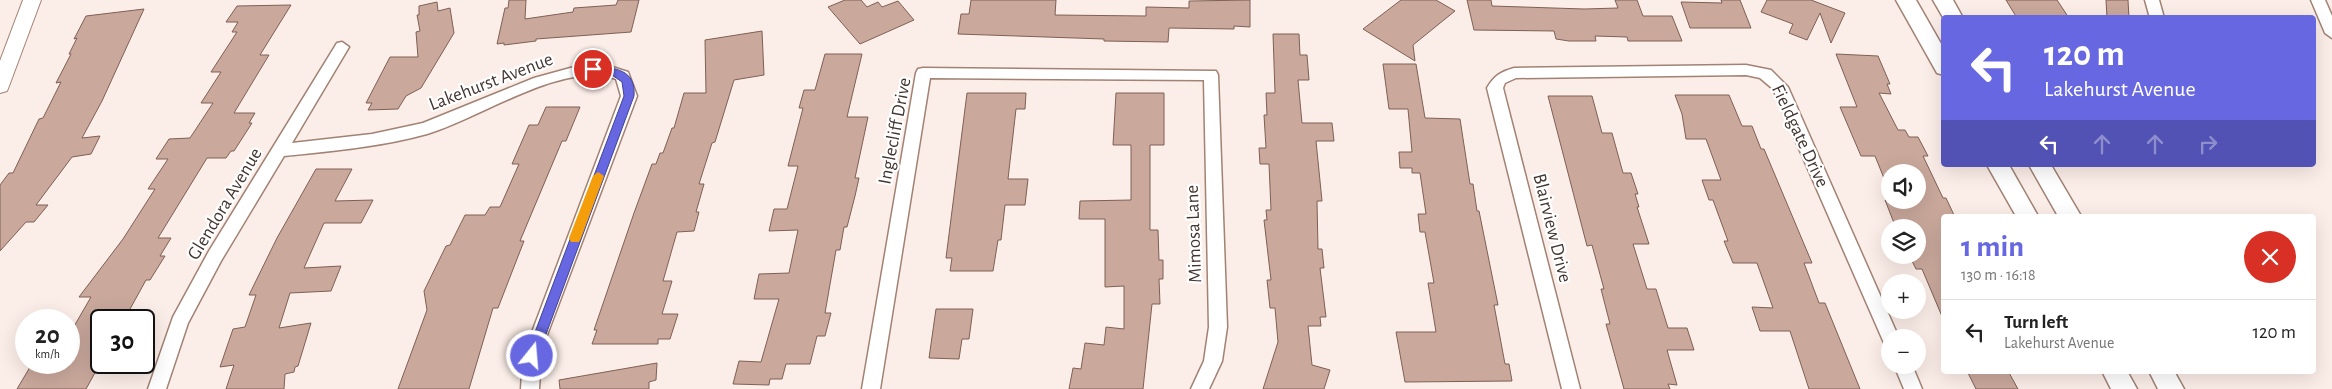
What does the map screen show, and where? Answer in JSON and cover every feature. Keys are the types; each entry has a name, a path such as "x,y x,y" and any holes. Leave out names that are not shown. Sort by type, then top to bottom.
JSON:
{"main road":[{"path":"1906,0 1941,63"},
{"path":"1943,0 1951,15"},
{"path":"1999,167 2026,214"},
{"path":"2041,167 2069,214"},
{"path":"2116,374 2124,389"},
{"path":"2163,374 2171,389"}],"street":[{"path":"0,86 32,0"},
{"path":"2152,0 2156,15"},
{"path":"2318,0 2332,33"},
{"name":"Glendora Avenue","path":"157,389 179,322 215,256 342,46"},
{"name":"Lakehurst Avenue","path":"280,150 357,144 428,128 517,90 570,73 593,69 614,71 627,79 630,86 629,96 538,335 532,356 530,389"},
{"name":"Fieldgate Drive","path":"1500,79 1514,73 1762,71 1780,87 1886,329"},
{"name":"Inglecliff Drive","path":"871,389 923,73 1211,74"},
{"name":"Mimosa Lane","path":"1200,389 1213,361 1218,327 1211,74"},
{"name":"Blairview Drive","path":"1500,79 1495,88 1571,389"},
{"path":"1907,374 1913,389"}],"building":[{"path":"509,0 526,0 525,19 573,12 574,8 616,5 618,0 639,0 631,32 536,39 536,41 504,45 504,43 497,44 505,8 508,8"},
{"path":"845,0 861,0 867,7 878,2 882,7 898,1 914,20 860,44 828,7"},
{"path":"971,0 1056,0 1055,15 1146,16 1146,7 1189,8 1189,1 1250,0 1250,27 1234,26 1234,29 1169,28 1168,42 958,34 961,14 969,14"},
{"path":"1401,0 1436,0 1455,11 1413,45 1415,61 1363,29"},
{"path":"1467,0 1491,0 1492,6 1584,9 1618,8 1615,0 1637,0 1643,16 1672,16 1682,41 1628,41 1627,37 1595,36 1596,41 1569,41 1556,39 1554,31 1474,30"},
{"path":"1721,0 1740,0 1751,28 1690,28 1681,2 1722,3"},
{"path":"1767,0 1811,0 1845,13 1831,43 1820,13 1807,40 1789,33 1793,24 1761,12"},
{"path":"2006,0 2057,0 2067,15 2015,15"},
{"path":"2106,0 2128,0 2129,15 2107,15"},
{"path":"437,2 438,11 450,8 454,33 421,88 406,96 398,109 368,110 372,103 366,103 390,57 418,57 416,32 420,31 417,15 419,15 419,6"},
{"path":"291,5 260,55 269,55 234,113 255,113 249,123 252,123 234,151 231,151 226,158 207,158 158,238 171,238 160,256 165,256 150,280 146,280 130,309 90,309 90,374 94,374 86,389 17,389 26,374 80,374 80,316 91,297 79,297 123,239 155,189 148,189 168,159 156,159 169,139 190,138 213,103 201,103 221,72 211,72 237,32 232,32 238,22 226,22 237,6"},
{"path":"144,9 102,101 82,138 100,136 91,154 72,157 36,205 48,205 34,222 26,222 0,251 0,185 9,173 13,173 39,119 43,118 61,82 56,83 71,54 69,54 77,38 74,39 86,16"},
{"path":"762,31 764,75 734,80 715,142 712,143 699,184 704,184 696,212 699,212 694,231 677,232 663,281 672,281 662,314 678,314 670,339 658,339 658,344 592,344 597,330 594,330 634,213 652,164 656,164 660,153 663,153 672,128 674,128 684,93 706,93 705,40"},
{"path":"1273,34 1299,34 1300,55 1307,55 1309,80 1298,80 1302,123 1332,123 1334,141 1316,141 1322,201 1317,201 1318,249 1322,249 1324,268 1320,268 1326,317 1320,317 1321,326 1308,326 1312,365 1330,370 1324,389 1263,389 1278,342 1275,308 1270,308 1267,280 1271,280 1264,220 1267,220 1266,210 1271,210 1269,164 1260,164 1259,148 1266,148 1264,115 1267,115 1266,93 1275,93"},
{"path":"825,54 862,54 847,117 868,117 855,178 859,178 855,196 847,227 844,227 840,250 836,250 825,313 831,313 825,336 817,336 810,364 786,364 782,379 770,379 769,385 733,384 739,361 761,362 779,299 754,299 759,274 789,273 798,230 769,231 774,209 787,209 798,166 788,166 803,108 799,108 804,90 815,90"},
{"path":"1836,54 1878,56 1890,84 1887,84 1891,94 1879,93 1898,130 1905,130 1909,137 1918,137 1928,156 1923,156 1943,198 1946,198 1954,214 1941,214 1941,314 1926,278 1926,274 1922,269 1916,269 1914,264 1926,264 1926,219 1892,219 1889,209 1926,209 1926,164 1881,164 1881,171 1875,156 1861,156 1840,107 1857,107"},
{"path":"1383,64 1416,64 1425,118 1460,119 1470,184 1473,184 1477,211 1479,211 1498,305 1494,305 1505,364 1509,364 1512,381 1405,382 1396,332 1436,332 1428,283 1434,283 1425,232 1420,232 1418,214 1426,214 1420,173 1412,173 1412,168 1400,168 1399,152 1412,152 1408,109 1389,109"},
{"path":"967,93 1026,93 1025,109 1016,109 1008,179 1028,179 1025,205 1005,205 1001,240 998,240 993,271 950,271 952,258 946,258"},
{"path":"1116,93 1164,93 1164,145 1150,145 1150,230 1158,230 1159,260 1163,260 1163,279 1159,279 1160,304 1152,304 1143,389 1069,389 1073,368 1081,369 1085,343 1104,345 1106,327 1124,329 1124,286 1105,287 1105,219 1079,219 1080,201 1131,200 1131,145 1113,145"},
{"path":"1675,95 1729,95 1742,126 1752,126 1761,149 1764,149 1812,263 1804,263 1819,303 1825,303 1860,389 1809,389 1790,331 1760,331 1752,307 1773,308 1757,263 1733,263 1724,241 1728,241 1713,200 1709,200 1702,180 1721,180 1706,139 1686,139 1682,114"},
{"path":"1548,96 1592,96 1602,133 1612,133 1623,173 1631,173 1638,194 1635,194 1639,207 1637,207 1649,244 1633,244 1647,289 1656,289 1668,328 1687,328 1694,350 1667,350 1677,385 1668,384 1670,389 1624,389 1606,324 1610,324 1601,289 1604,289 1592,245 1587,246"},
{"path":"546,107 580,107 566,141 562,141 520,241 524,241 498,308 493,308 469,389 398,389 427,310 424,291 446,246 450,245 465,215 485,215 490,207 500,207 519,164 512,164 529,125 538,125"},
{"path":"316,169 352,169 335,201 373,200 361,223 324,223 304,268 341,266 331,291 290,293 279,328 311,323 298,366 295,367 294,372 285,374 284,389 226,389 234,365 220,367 233,329 245,327 256,295 249,295 277,238"},
{"path":"936,309 973,309 969,339 962,339 959,359 929,358"},
{"path":"657,363 656,380 649,382 649,389 560,389 559,380"},
{"path":"1968,374 2010,374 2018,389 1976,389"}],"slow traffic":[{"path":"575,238 598,176"}],"route":[{"path":"532,356 538,335 629,96 630,86 627,79 614,71 593,69"}]}
